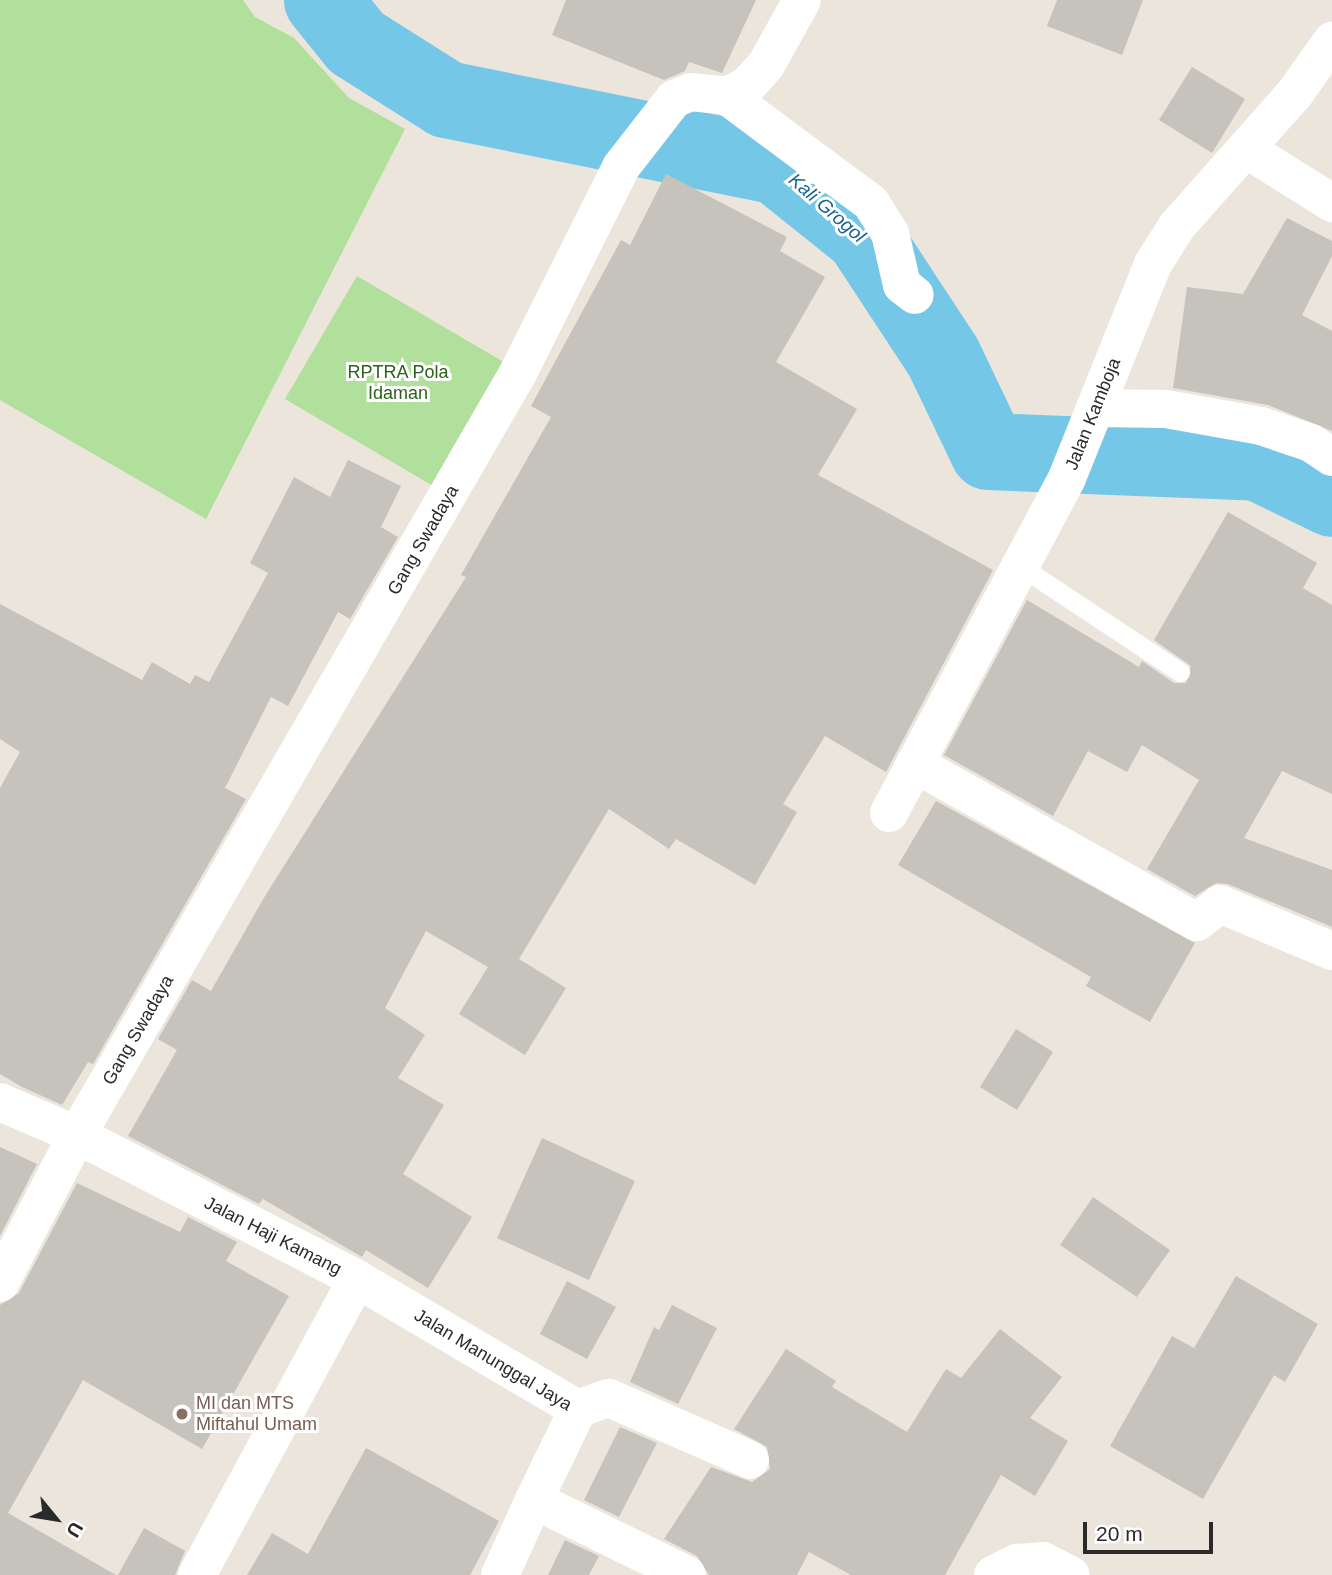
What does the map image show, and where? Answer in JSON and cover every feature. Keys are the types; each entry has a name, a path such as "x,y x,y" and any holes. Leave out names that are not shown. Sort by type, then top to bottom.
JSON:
{"street":[{"path":"802,0 766,65 747,86 727,96 871,204 890,233 902,285 915,295"},
{"name":"Jalan Kamboja","path":"889,813 1067,478 1153,264 1184,217 1295,93 1332,41"},
{"name":"Gang Swadaya","path":"0,1283 77,1135 465,467 621,167 661,113 683,93 727,96"},
{"path":"1246,149 1332,203"},
{"path":"1090,423 1166,409 1261,426 1311,443 1332,457"},
{"path":"915,764 1197,922 1220,904 1332,951"},
{"name":"Jalan Haji Kamang","path":"0,1102 77,1135 356,1279 197,1575"},
{"name":"Jalan Manunggal Jaya","path":"356,1279 578,1409 500,1575"},
{"path":"578,1409 609,1398 750,1460"},
{"path":"534,1500 687,1575"},
{"path":"993,1575 1017,1563 1043,1561 1071,1575"}],"lane":[{"path":"1020,566 1180,672"}],"green space":[{"path":"0,0 243,0 255,17 294,38 349,98 405,129 206,519 0,400"},
{"name":"RPTRA Pola Idaman","path":"357,276 512,367 440,490 285,399"}],"building":[{"path":"566,0 756,0 722,73 689,62 685,71 664,80 552,35"},
{"path":"1057,0 1143,0 1122,55 1047,26"},
{"path":"1192,67 1245,99 1212,153 1159,120"},
{"path":"666,174 787,237 780,251 825,277 776,362 857,409 818,475 993,570 886,772 825,736 783,804 797,812 755,885 676,839 669,849 609,809 519,959 566,988 525,1055 459,1014 488,967 426,931 385,1008 425,1035 398,1078 444,1105 403,1174 472,1217 428,1288 366,1250 362,1257 263,1199 259,1204 128,1136 177,1050 158,1039 192,980 211,991 265,896 466,577 461,575 551,417 531,406 621,240 630,245"},
{"path":"1287,218 1332,241 1332,256 1302,315 1332,331 1332,431 1268,405 1173,388 1187,287 1243,294"},
{"path":"348,460 401,486 381,527 398,537 350,619 338,612 288,706 271,697 225,788 246,799 93,1064 88,1062 62,1105 22,1087 0,1074 0,788 20,752 0,739 0,604 142,680 152,662 190,684 195,675 209,682 268,573 250,563 294,477 330,497"},
{"path":"1228,512 1317,563 1303,588 1332,605 1332,794 1282,771 1244,838 1332,870 1332,927 1228,884 1216,883 1195,896 1147,869 1199,780 1142,745 1127,772 1088,751 1053,816 944,755 1027,600 1139,667 1142,661 1174,683 1186,683 1191,666 1154,640"},
{"path":"936,801 1195,943 1150,1022 1086,986 1091,977 898,865"},
{"path":"1016,1029 1053,1052 1017,1110 980,1087"},
{"path":"542,1138 635,1181 589,1280 497,1238"},
{"path":"0,1147 37,1164 0,1236"},
{"name":"MI dan MTS Miftahul Umam","path":"77,1183 180,1232 188,1217 237,1242 226,1261 289,1296 202,1449 83,1380 8,1513 116,1575 0,1575 0,1305 19,1293"},
{"path":"1093,1197 1170,1250 1137,1297 1060,1245"},
{"path":"1236,1276 1318,1324 1285,1382 1274,1375 1203,1499 1110,1446 1172,1336 1194,1348"},
{"path":"567,1281 616,1307 587,1359 540,1334"},
{"path":"672,1305 717,1328 678,1404 630,1382 654,1327 659,1330"},
{"path":"1000,1329 1062,1377 1030,1418 1068,1441 1035,1496 1001,1475 945,1575 851,1575 809,1552 797,1575 709,1575 697,1556 664,1539 711,1467 752,1482 770,1469 767,1447 734,1429 786,1349 836,1381 832,1387 907,1432 946,1369 961,1378"},
{"path":"620,1427 657,1443 619,1517 584,1500"},
{"path":"366,1448 499,1521 470,1575 247,1575 272,1533 308,1554"},
{"path":"144,1528 185,1551 175,1575 118,1575"},
{"path":"565,1540 599,1556 589,1575 548,1575"}],"waterway":[{"name":"Kali Grogol","path":"322,0 356,42 446,99 777,166 863,235 943,357 988,451 1258,462 1332,498"}],"place":[{"name":"MI dan MTS Miftahul Umam","path":"182,1414"}]}
